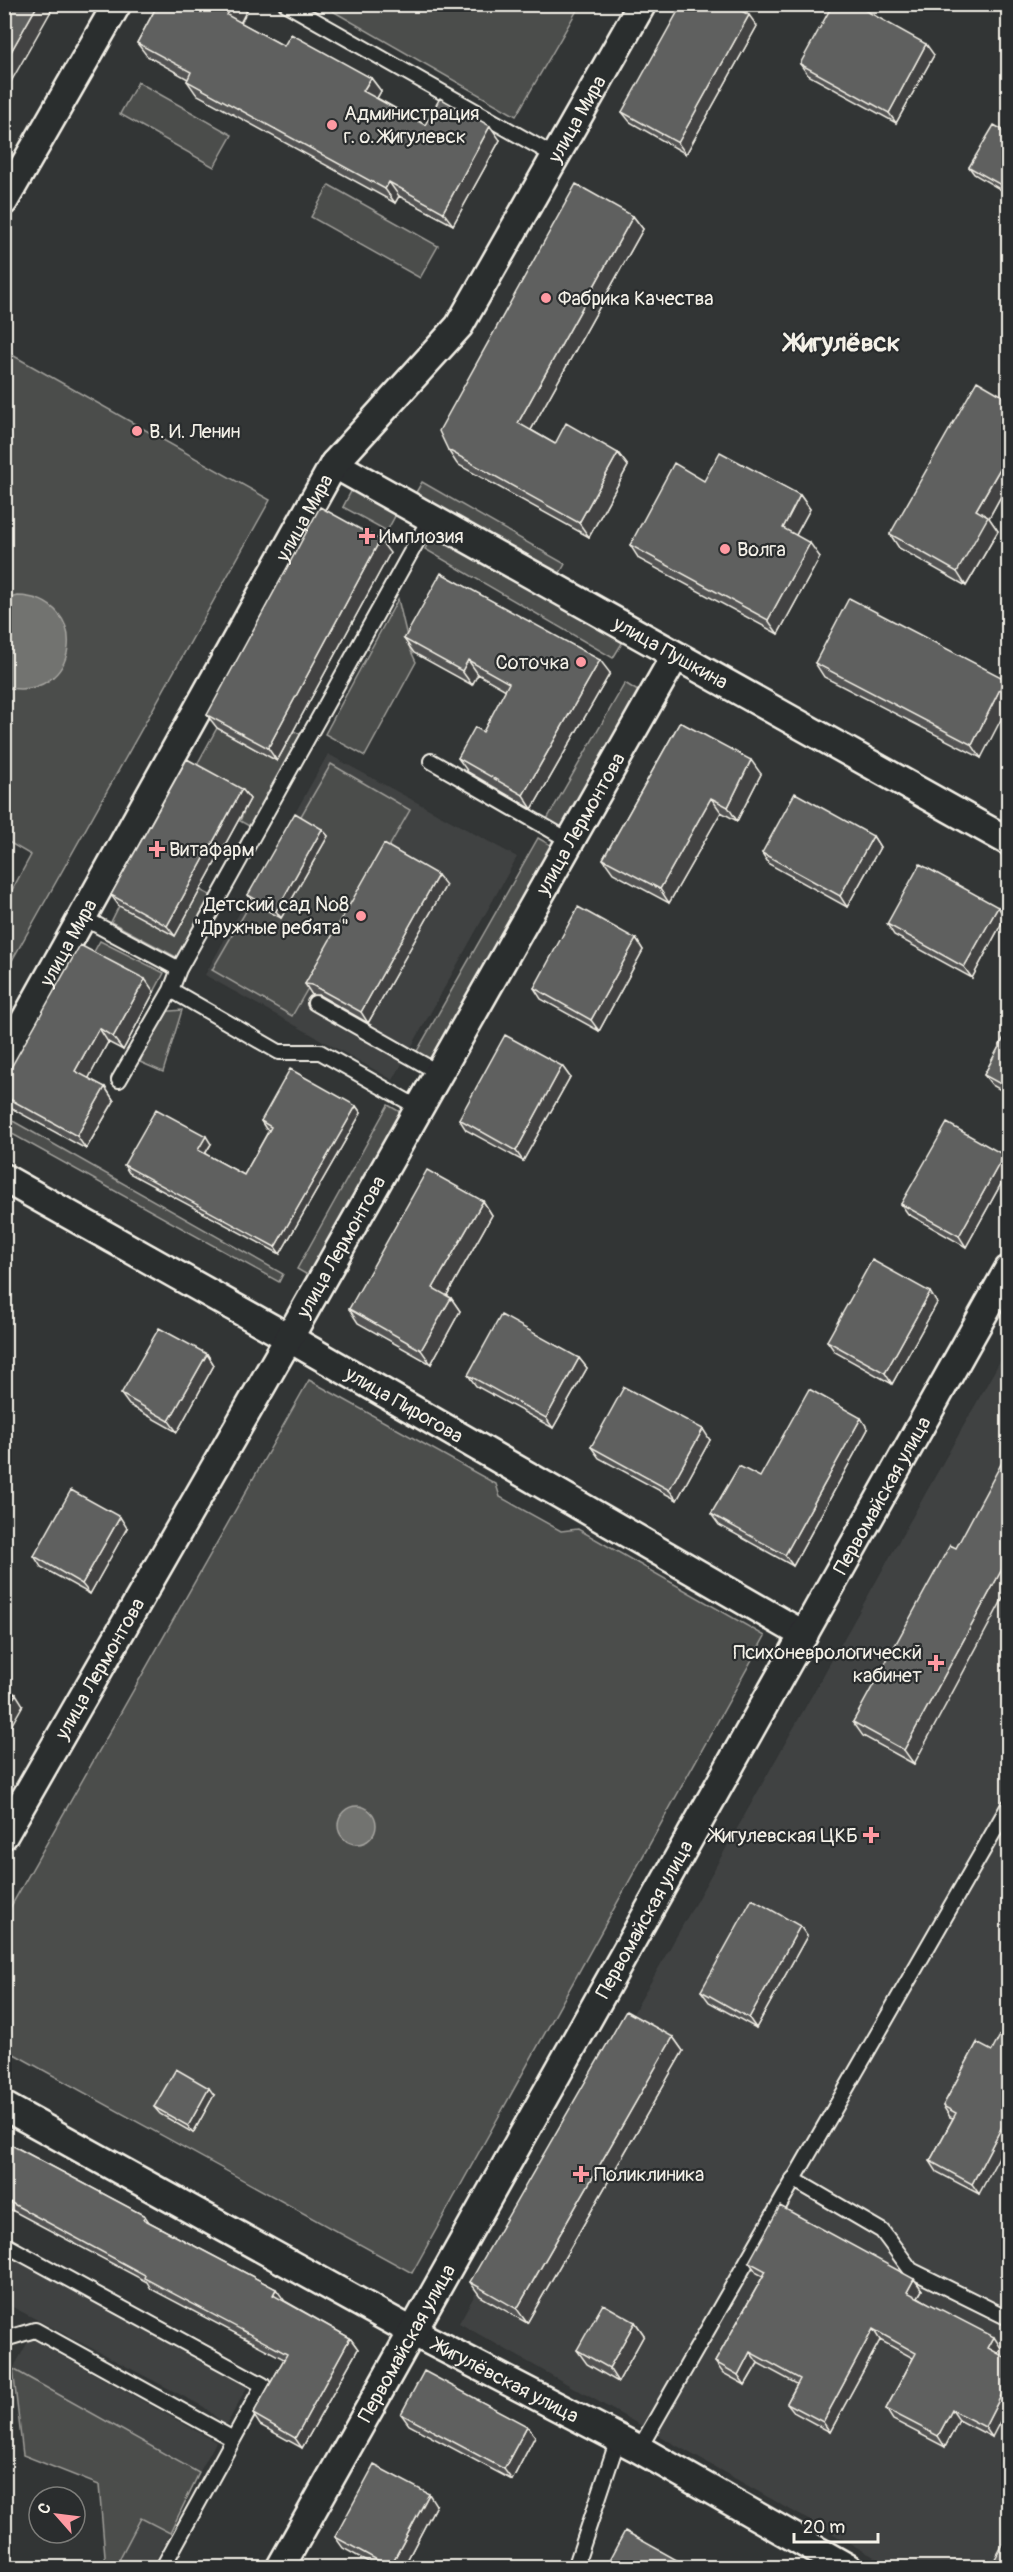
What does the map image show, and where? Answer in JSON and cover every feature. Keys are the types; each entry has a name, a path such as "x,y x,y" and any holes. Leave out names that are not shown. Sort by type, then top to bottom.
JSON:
{"street":[{"path":"4,201 117,4"},
{"name":"улица Мира","path":"4,1058 334,464 459,326 642,4"},
{"name":"улица Пушкина","path":"334,464 1008,841"},
{"name":"улица Лермонтова","path":"4,1835 440,1073 675,656"},
{"name":"улица Пирогова","path":"4,1178 289,1338 804,1635"},
{"name":"Первомайская улица","path":"280,2568 1008,1270"},
{"name":"Жигулёвская улица","path":"4,2106 413,2332 628,2444 848,2568"}],"lane":[{"path":"286,4 555,156"},
{"path":"119,1080 171,990 179,969 430,518"},
{"path":"431,761 570,841"},
{"path":"82,917 179,969"},
{"path":"171,990 279,1052 320,1052 419,1108"},
{"path":"315,1004 440,1073"},
{"path":"575,2568 628,2444 793,2179 1008,1806"},
{"path":"793,2179 882,2231 911,2270 1008,2318"},
{"path":"4,2244 263,2385 163,2568"},
{"path":"4,2343 8,2338 35,2330 233,2439"}],"shaded area":[{"path":"580,4 516,116 322,5"},
{"path":"138,82 232,135 214,167 120,114"},
{"path":"329,185 438,246 420,278 311,217"},
{"path":"5,351 270,500 5,973 5,903 31,855 5,840"},
{"path":"356,482 401,505 387,531 343,507"},
{"path":"422,482 565,564 555,582 411,501"},
{"path":"435,531 624,640 613,658 425,549"},
{"path":"17,596 41,601 58,613 67,630 68,648 62,666 49,680 30,688 4,687 5,599"},
{"path":"398,599 410,649 416,662 365,756 325,734"},
{"path":"625,683 641,693 561,830 546,821"},
{"path":"217,728 277,761 294,731 304,736 251,827 240,821 249,799 194,770"},
{"name":"Детский сад №8 \"Дружные ребята\"","path":"328,754 517,857 393,1080 205,975"},
{"path":"331,764 410,810 292,1016 212,970"},
{"path":"538,838 554,847 431,1062 416,1053"},
{"path":"200,890 214,897 178,958 111,922 119,906"},
{"path":"100,941 164,973 154,992 90,959"},
{"path":"182,1010 163,1072 140,1062 159,1012"},
{"path":"388,1105 402,1113 311,1277 297,1269"},
{"path":"4,1116 283,1274 279,1282 5,1130"},
{"name":"Жигулевская ЦКБ","path":"1008,1347 1008,2567 892,2567 459,2323"},
{"path":"309,1380 496,1484 500,1497 561,1531 578,1529 765,1636 412,2273 5,2049 5,1917"},
{"path":"357,1806 370,1812 376,1825 370,1838 357,1844 344,1838 338,1825 344,1812"},
{"path":"4,2253 247,2387 226,2426 204,2407 5,2303"},
{"path":"30,2338 216,2442 199,2473 13,2369"},
{"path":"13,2369 199,2473 170,2533 141,2518 115,2567 106,2567 99,2485 23,2455"},
{"path":"141,2517 170,2533 152,2567 115,2568"}],"building":[{"path":"4,4 38,4 4,64"},
{"name":"Администрация г. о. Жигулевск","path":"158,4 233,4 227,15 284,46 291,34 371,78 363,91 425,125 440,98 490,126 443,212 389,182 385,189 187,81 191,72 137,43"},
{"path":"682,4 730,4 749,15 678,143 622,112"},
{"path":"833,4 854,4 926,44 889,113 800,64"},
{"path":"994,125 1008,133 1008,189 969,167"},
{"path":"576,184 633,216 518,423 555,444 566,423 618,453 579,523 448,450 439,431"},
{"path":"977,381 1008,399 1008,469 1002,465 976,510 988,517 957,572 890,534"},
{"name":"Волга","path":"720,452 800,495 783,528 810,543 768,620 630,545 674,463 704,481"},
{"path":"320,507 380,540 268,748 207,715"},
{"path":"441,573 600,660 523,795 458,758 475,727 483,732 509,683 468,660 462,671 404,639"},
{"path":"849,598 1005,679 972,745 815,663"},
{"path":"680,722 751,760 728,807 711,798 660,889 603,859"},
{"path":"187,759 242,789 167,926 111,895"},
{"path":"795,793 873,836 840,896 762,853"},
{"path":"295,813 322,829 276,911 248,895"},
{"path":"384,844 438,875 361,1012 312,985 305,984"},
{"path":"920,864 998,907 964,967 887,924"},
{"path":"578,907 636,939 591,1020 534,988"},
{"path":"80,945 145,979 113,1037 99,1028 75,1071 105,1087 77,1136 4,1096 4,1080"},
{"path":"1008,1030 1008,1088 984,1075"},
{"path":"505,1035 562,1066 516,1151 459,1119"},
{"path":"290,1069 356,1106 275,1247 124,1165 156,1109 206,1136 198,1150 244,1175 271,1127 261,1121"},
{"path":"947,1123 1004,1155 959,1236 901,1204"},
{"path":"427,1170 483,1201 433,1288 451,1298 421,1350 349,1309"},
{"path":"872,1260 930,1292 885,1373 827,1341"},
{"path":"501,1315 579,1358 546,1418 468,1375"},
{"path":"159,1328 207,1354 169,1421 121,1394"},
{"path":"624,1387 703,1429 669,1490 591,1447"},
{"path":"809,1389 861,1418 785,1555 711,1514 739,1466 760,1477"},
{"path":"1007,1453 1008,1558 904,1750 853,1722 950,1545 956,1548"},
{"path":"71,1490 120,1517 82,1584 34,1556"},
{"path":"4,1688 16,1694 4,1714"},
{"path":"752,1899 800,1926 749,2018 701,1991"},
{"name":"Поликлиника","path":"626,2011 673,2037 517,2309 470,2282"},
{"path":"1008,2020 1008,2115 972,2184 930,2161 956,2113 943,2106 977,2043 992,2051"},
{"path":"176,2069 209,2088 188,2126 154,2107"},
{"path":"4,2141 145,2216 143,2219 276,2289 273,2295 350,2338 295,2438 253,2414 287,2354 144,2278 145,2275 4,2199"},
{"path":"780,2206 914,2279 907,2292 994,2337 988,2348 1008,2359 1008,2382 985,2427 952,2410 938,2436 886,2409 916,2353 873,2329 823,2422 787,2403 800,2379 750,2352 738,2375 715,2362 766,2271 749,2262"},
{"path":"603,2304 635,2322 609,2368 577,2350"},
{"path":"424,2371 527,2426 504,2469 401,2414"},
{"path":"374,2465 429,2494 390,2567 335,2537"},
{"path":"625,2531 691,2568 605,2568"},
{"path":"1008,2535 1008,2568 990,2568"}],"place":[{"name":"Администрация г. о. Жигулевск","path":"332,125"},
{"name":"Фабрика Качества","path":"546,298"},
{"name":"В. И. Ленин","path":"137,431"},
{"name":"Имплозия","path":"367,536"},
{"name":"Волга","path":"725,549"},
{"name":"Соточка","path":"581,662"},
{"name":"Витафарм","path":"157,849"},
{"name":"Детский сад №8 \"Дружные ребята\"","path":"361,916"},
{"name":"Психоневрологическй кабинет","path":"936,1663"},
{"name":"Жигулевская ЦКБ","path":"871,1835"},
{"name":"Поликлиника","path":"581,2174"}],"district":[{"name":"Жигулёвск","path":"843,342"}]}
